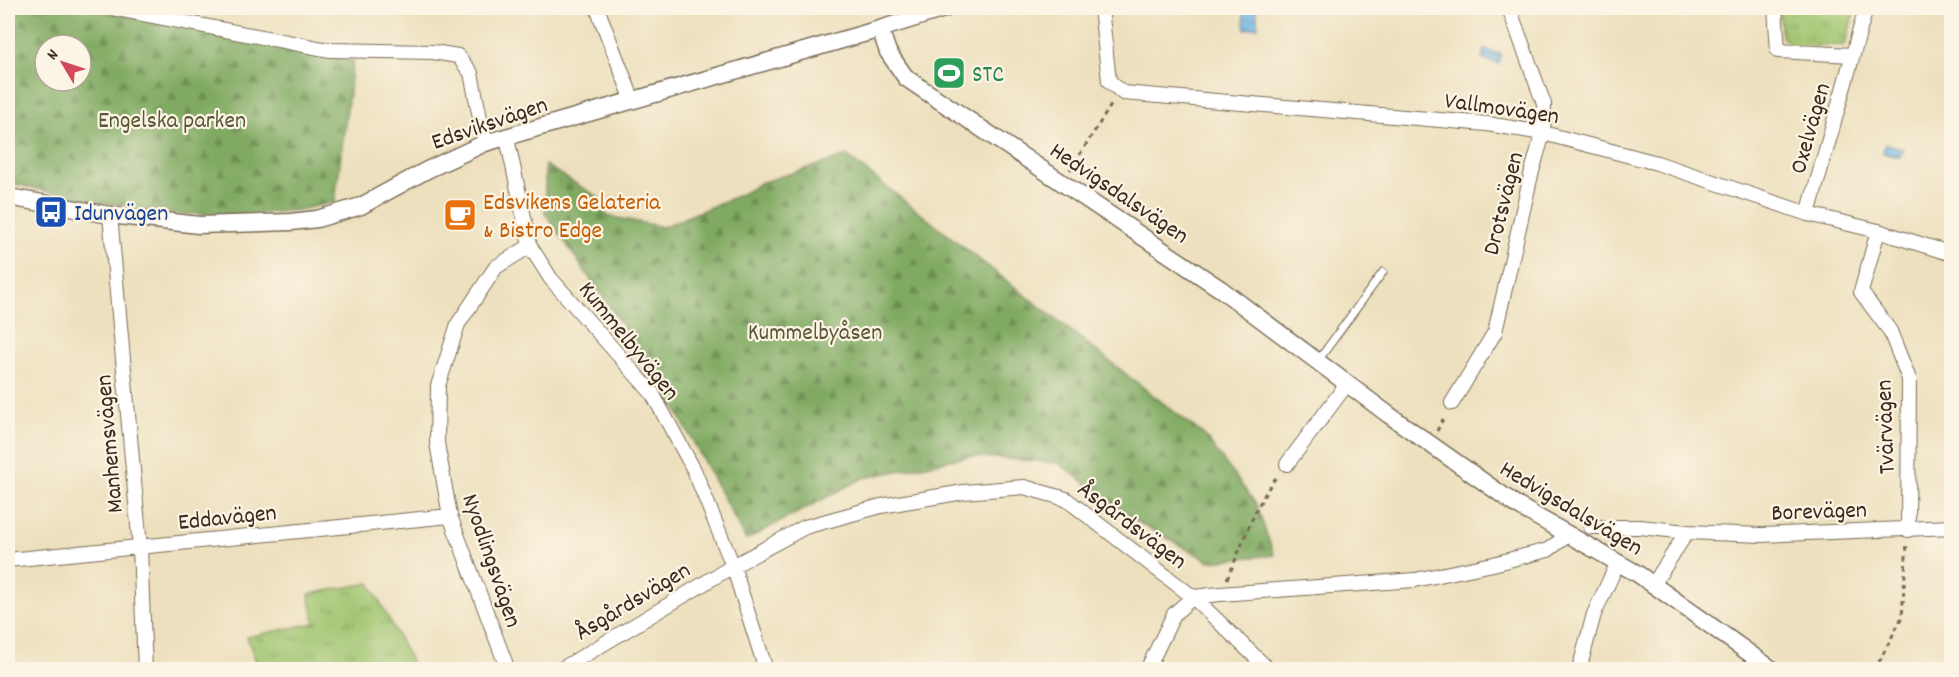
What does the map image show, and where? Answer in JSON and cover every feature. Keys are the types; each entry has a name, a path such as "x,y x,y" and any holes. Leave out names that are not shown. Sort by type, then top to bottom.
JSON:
{"street":[{"path":"111,8 329,50 433,52 458,56 471,73 485,143"},
{"path":"597,8 633,101"},
{"name":"Edsviksvägen","path":"8,197 110,215 199,225 272,224 317,219 360,206 427,170 485,143 947,8"},
{"path":"1101,8 1109,81 1120,90"},
{"name":"Drotsvägen","path":"1452,403 1495,332 1531,175 1543,134 1544,104 1509,8"},
{"name":"Oxelvägen","path":"1775,8 1778,51 1852,55"},
{"name":"Oxelvägen","path":"1808,214 1866,8"},
{"name":"Hedvigsdalsvägen","path":"880,29 888,52 906,78 1222,290 1347,384 1518,506 1618,562 1773,669"},
{"name":"Vallmovägen","path":"1120,90 1123,93 1487,124 1543,134 1657,163 1808,214 1878,231 1952,255"},
{"name":"Kummelbyvägen","path":"507,138 530,246 551,279 652,393 694,470 733,566 766,669"},
{"name":"Manhemsvägen","path":"110,215 140,547 145,669"},
{"name":"Tvärvägen","path":"1878,231 1861,292 1890,331 1910,379 1908,530"},
{"name":"Nyodlingsvägen","path":"508,669 450,516 437,443 438,386 458,324 496,267 530,246"},
{"path":"1287,464 1347,384"},
{"name":"Åsgårdsvägen","path":"560,669 805,526 881,506 964,492 1024,487 1066,499 1193,597 1414,580 1548,550 1568,536"},
{"name":"Eddavägen","path":"8,560 450,516"},
{"name":"Borevägen","path":"1591,527 1640,527 1688,532 1761,535 1952,527"},
{"path":"1653,585 1688,532"},
{"path":"1579,669 1594,614 1618,562"},
{"path":"1147,669 1174,614 1193,597 1269,669"}],"lane":[{"path":"1317,362 1383,272"}],"path":[{"path":"1062,181 1120,90"},
{"path":"1430,444 1452,403"},
{"path":"1220,594 1252,514 1267,489 1287,464"},
{"path":"1875,669 1902,617 1908,530"}],"green space":[{"name":"Engelska parken","path":"8,8 85,8 353,61 335,202 299,210 252,214 179,214 97,202 8,183"},
{"path":"1779,8 1855,8 1845,45 1794,46 1782,37"},
{"name":"Kummelbyåsen","path":"847,156 1204,435 1256,504 1274,555 1209,561 1138,522 1058,463 970,456 863,478 746,540 661,382 545,213 545,165 598,197 607,216 663,227 744,193 760,183"},
{"path":"370,583 415,669 259,669 247,637 315,623 309,594"}],"water":[{"path":"1243,8 1256,8 1258,27 1245,29"},
{"path":"1484,50 1501,54 1499,64 1482,59"},
{"path":"1885,144 1903,149 1900,157 1883,153"}],"place":[{"name":"STC","path":"949,73"},
{"name":"Idunvägen","path":"51,212"},
{"name":"Edsvikens Gelateria & Bistro Edge","path":"460,215"}]}
